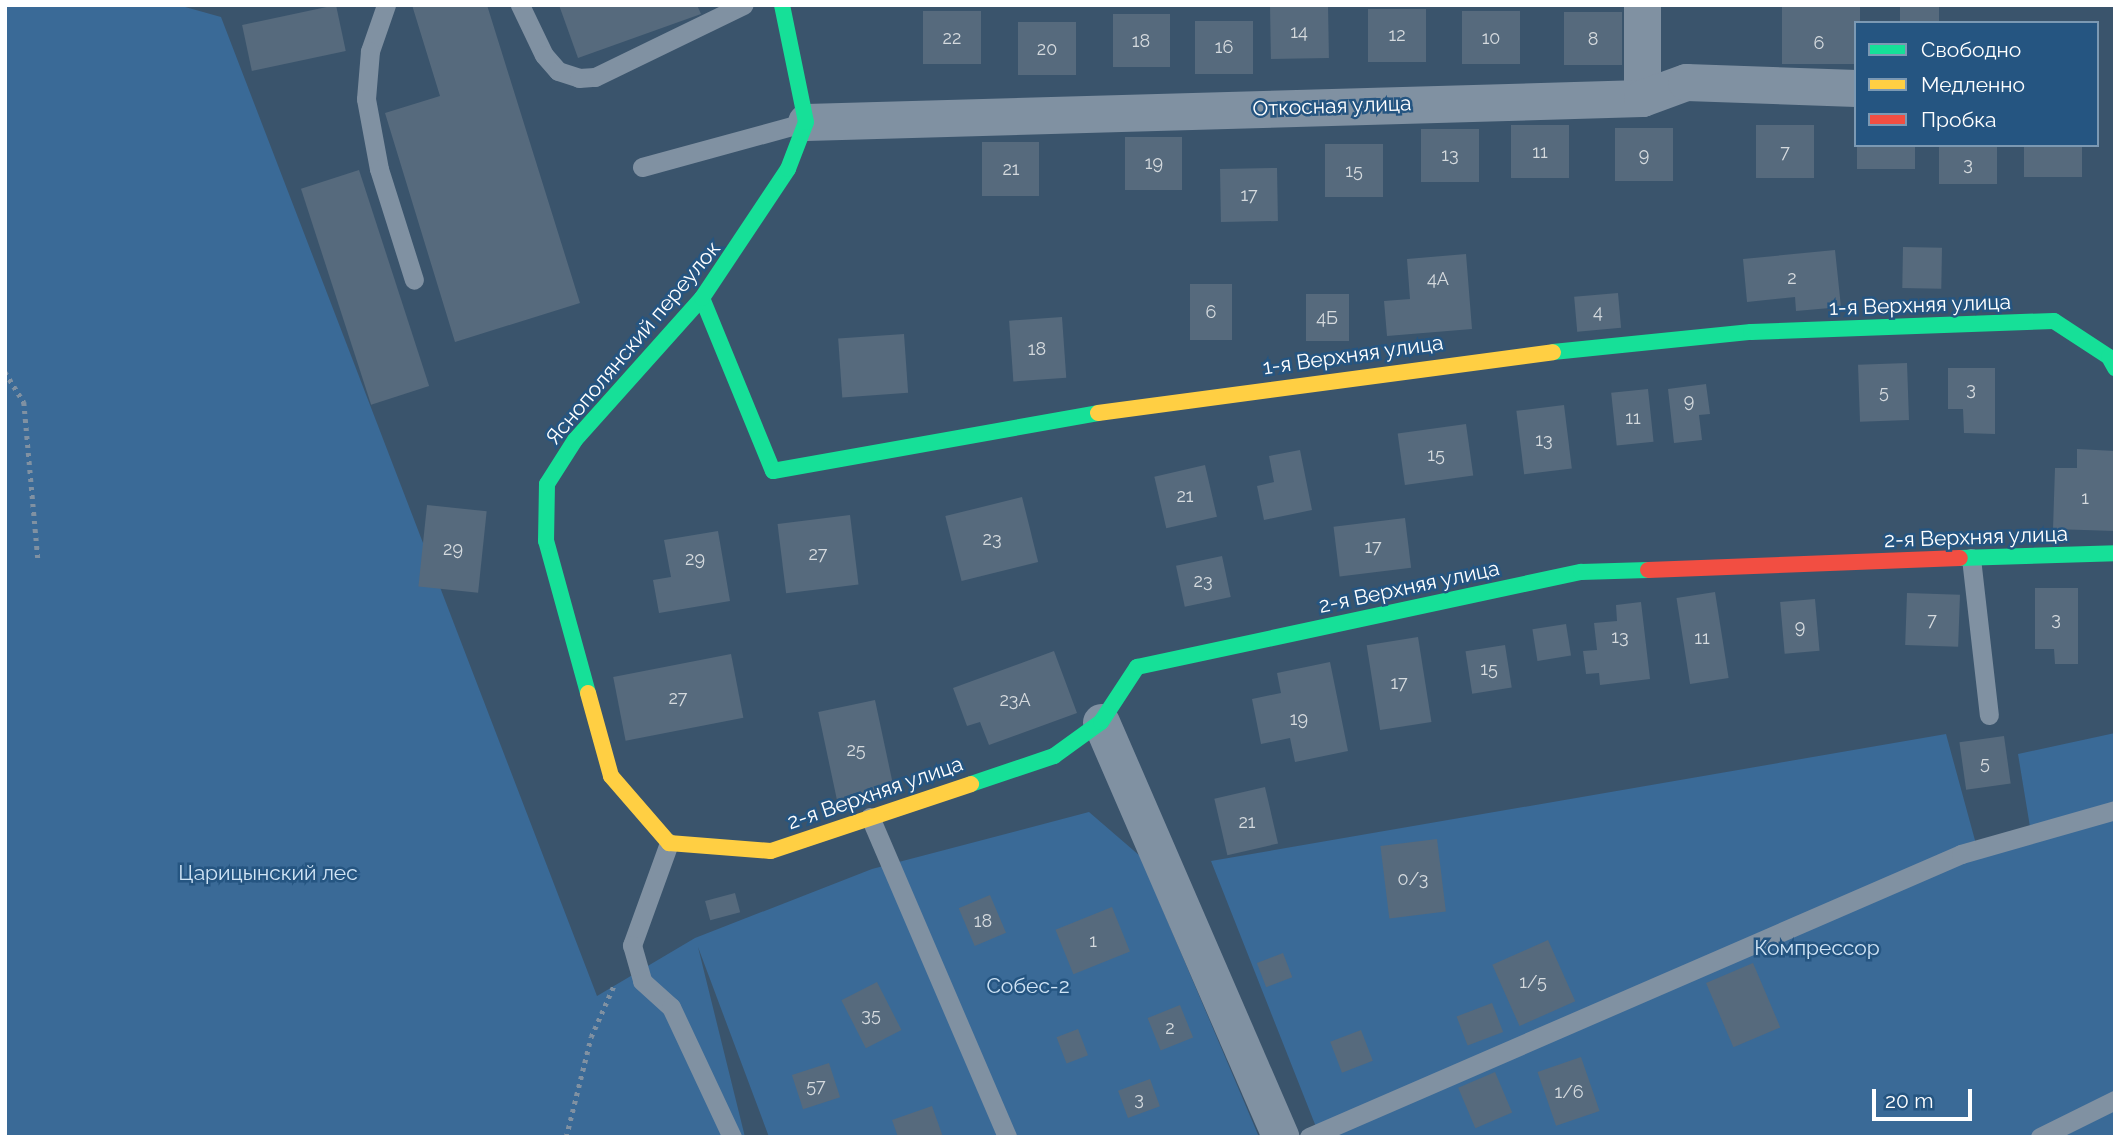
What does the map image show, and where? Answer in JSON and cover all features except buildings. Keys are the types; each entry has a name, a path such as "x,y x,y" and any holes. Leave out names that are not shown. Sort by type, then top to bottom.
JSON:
{"street":[{"path":"782,5 806,122"},
{"path":"1642,5 1642,98"},
{"name":"Откосная улица","path":"806,122 1642,98 1686,82 1854,88"},
{"name":"Яснополянский переулок","path":"670,843 611,776 547,541 547,484 575,440 702,298 788,169 806,122"},
{"name":"1-я Верхняя улица","path":"702,298 774,471 1132,407 1483,359 1751,332 2054,321 2109,357 2115,368"},
{"name":"2-я Верхняя улица","path":"670,843 771,851 1054,756 1101,722 1137,667 1581,572 2115,553"},
{"path":"1101,722 1280,1137"}],"lane":[{"path":"386,5 369,51 366,99 379,169 414,280"},
{"path":"520,5 544,55 558,71 579,78 595,77 743,5"},
{"path":"642,167 806,122"},
{"path":"1971,558 1989,715"},
{"path":"1309,1137 1961,855 2115,810"},
{"path":"870,817 1007,1137"},
{"path":"670,843 632,946 642,981 671,1007 732,1137"},
{"path":"2040,1137 2115,1100"}],"path":[{"path":"5,372 24,402 38,559"},
{"path":"566,1137 591,1037 632,946"}],"green space":[{"name":"Царицынский лес","path":"5,5 178,5 221,17 597,996 695,938 872,869 1089,812 1140,856 1259,1137 769,1137 698,947 745,1137 5,1137"},
{"name":"Компрессор","path":"2115,733 2115,1137 1320,1137 1211,861 1946,734 1976,844 2030,827 2018,754"}],"traffic: fast":[{"path":"588,693 546,541 547,484 575,440 702,298 788,169 806,122 782,5"},
{"path":"702,298 773,471 1098,413"},
{"path":"1553,352 1751,332 2054,321 2109,357 2115,368"},
{"path":"1960,558 2115,553"},
{"path":"971,784 1054,756 1101,722 1137,667 1581,572 1648,570"}],"traffic: slow":[{"path":"1098,413 1553,352"},
{"path":"588,693 611,776 669,843 771,851 971,784"}],"traffic: jam":[{"path":"1648,570 1960,558"}],"park label":[{"name":"Собес-2","path":"1028,986"}]}
